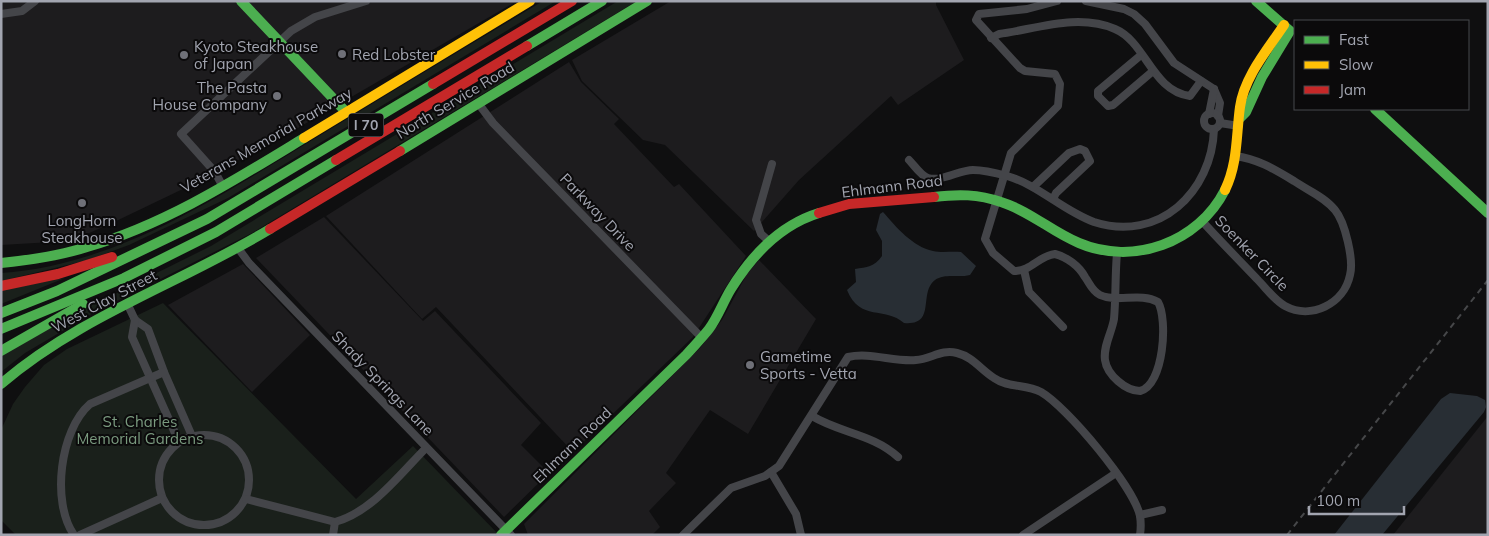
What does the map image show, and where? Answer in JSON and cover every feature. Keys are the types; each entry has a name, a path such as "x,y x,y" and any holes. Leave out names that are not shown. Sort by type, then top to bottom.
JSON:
{"main road":[{"path":"241,1 346,112"},
{"name":"Veterans Memorial Parkway","path":"1,263 65,254 104,242 142,227 222,185 529,1"},
{"name":"I 70","path":"1,312 58,291 247,197 572,1"},
{"name":"I 70","path":"1,329 124,278 247,214 602,1"},
{"name":"North Service Road","path":"227,254 647,1"},
{"path":"1256,1 1290,30"},
{"name":"Ehlmann Road","path":"506,533 702,338 716,319 745,268 769,241 804,218 850,204 946,194 977,196 996,200 1025,212 1082,245 1117,253 1138,252 1165,245 1190,231 1202,221 1231,178 1239,122 1246,112 1262,77 1290,30"},
{"path":"1376,110 1488,213"},
{"path":"1,286 58,274 119,254 138,252"},
{"name":"West Clay Street","path":"1,384 43,351 127,303 227,254"},
{"path":"1,351 78,308 124,278"}],"street":[{"path":"1,14 22,11 35,1"},
{"path":"222,185 215,172 181,134 279,41 304,23 366,1"},
{"path":"1057,1 1027,9 979,14 976,20 1020,68 1025,71 1055,74 1060,84 1058,106 1015,147 1008,160 985,239 987,246 1008,268 1014,271 1032,267 1046,256 1065,256 1085,276 1094,291 1100,295 1115,297 1152,299 1158,302 1162,308 1160,363 1153,382 1145,390 1137,391 1128,388 1108,371 1106,365 1104,355 1113,320 1115,297 1117,253"},
{"path":"1086,1 1124,9 1134,14 1146,24 1174,63 1214,89 1220,103 1214,121"},
{"path":"991,38 999,34 1072,21 1114,28 1133,41 1152,70 1164,82 1184,95 1190,96 1201,81"},
{"path":"1141,55 1104,85 1098,91 1098,96 1108,106 1113,104 1152,70"},
{"path":"909,160 926,178 972,170 1004,175 1033,187 1092,221 1107,226 1124,227 1157,220 1184,203 1194,191 1208,164 1211,148 1214,143 1214,89"},
{"name":"Parkway Drive","path":"478,103 493,124 702,338"},
{"path":"1214,121 1239,122"},
{"path":"1033,187 1069,153 1080,149 1085,151 1090,161 1056,193 1053,199"},
{"name":"Soenker Circle","path":"1202,221 1275,298 1288,307 1303,311 1322,309 1336,300 1347,285 1351,275 1350,259 1343,225 1334,208 1261,161 1235,156"},
{"path":"769,241 761,234 756,220 772,164"},
{"name":"Shady Springs Lane","path":"238,248 249,263 506,533"},
{"path":"1024,270 1029,292 1063,327"},
{"path":"127,303 135,320 148,329 164,372 192,436"},
{"path":"135,320 132,337 179,442"},
{"path":"683,535 731,488 771,472 786,458 848,357 860,356 905,361 920,360 944,352 965,355 1002,382 1033,388 1043,393 1099,449 1116,473 1140,515 1140,535"},
{"path":"74,535 64,511 62,489 66,440 71,428 81,411 90,404 164,372"},
{"path":"812,416 838,429 869,437 898,457"},
{"path":"192,436 218,436 230,442 239,450 246,461 250,474 250,486 246,499 239,510 216,524 191,523 179,518 169,509 162,498 159,473 163,461 179,442 192,436"},
{"path":"246,499 335,522 346,519 370,504 426,448"},
{"path":"771,472 796,514 801,535"},
{"path":"1023,535 1116,473"},
{"path":"80,535 162,498"},
{"path":"1140,515 1162,510"},
{"path":"333,535 335,522"}],"shaded area":[{"path":"1,1 517,1 284,136 187,187 112,223 80,237 52,242 1,245"},
{"path":"671,1 936,1 936,5 964,60 898,105 891,96 799,180 754,231 665,145 643,140 582,81 572,60"},
{"path":"569,62 581,82 619,119 614,124 674,187 679,184 746,256 693,337 573,452 436,307 422,319 326,216"},
{"path":"883,212 912,241 936,252 961,252 976,266 970,275 947,276 935,280 930,286 924,314 914,323 904,323 889,315 866,310 852,300 847,290 856,282 855,269 867,267 882,256 882,241 876,230 880,214"},
{"path":"324,217 423,321 435,311 541,423 521,445 549,473 504,517 256,258"},
{"path":"759,260 816,319 748,434 710,410 666,473 676,483 649,511 660,527 652,535 528,535 524,524 700,348 722,320 747,274"},
{"path":"243,264 310,335 252,392 168,305"},
{"path":"1450,393 1477,396 1485,400 1486,407 1484,412 1382,535 1334,535 1441,399"},
{"path":"1488,416 1488,535 1393,535"}],"green space":[{"path":"543,1 556,1 228,198 129,245 88,260 1,281 1,273 45,267 87,257 128,242 168,224 245,181"},
{"path":"618,1 637,1 252,233 93,313 25,353 1,372 1,356 82,310 211,246"},
{"path":"65,278 1,304 1,290"},
{"name":"St. Charles Memorial Gardens","path":"163,303 356,499 413,446 499,535 16,535 1,520 1,430 13,404 44,365 67,349"}],"railway":[{"path":"1287,535 1488,280"}],"traffic: fast":[{"path":"241,1 346,112"},
{"path":"527,46 602,1"},
{"path":"400,151 647,1"},
{"path":"1256,1 1289,30"},
{"path":"1240,118 1246,112 1262,77 1290,31"},
{"path":"1,313 57,291 207,219 433,84"},
{"path":"1376,110 1488,213"},
{"path":"1,263 66,253 116,238 144,227 252,170 304,138"},
{"path":"1,329 124,278 216,232 336,160"},
{"path":"934,197 968,195 993,199 1022,211 1079,243 1100,250 1121,252 1142,250 1162,245 1181,236 1198,224 1213,208 1225,190"},
{"path":"501,535 686,355 709,329 739,276 758,253 792,225 819,213"},
{"path":"1,384 32,360 97,319 270,229"},
{"path":"1,351 83,304"}],"traffic: slow":[{"path":"304,138 530,1"},
{"path":"1225,190 1234,160 1242,96 1251,74 1284,25"}],"traffic: jam":[{"path":"433,84 572,1"},
{"path":"336,160 527,46"},
{"path":"270,229 400,151"},
{"path":"819,213 849,204 934,197"},
{"path":"1,286 58,274 112,257"}],"place":[{"name":"Red Lobster","path":"342,54"},
{"name":"Kyoto Steakhouse of Japan","path":"184,55"},
{"name":"The Pasta House Company","path":"277,96"},
{"name":"LongHorn Steakhouse","path":"82,203"},
{"name":"Gametime Sports - Vetta","path":"750,365"}]}
